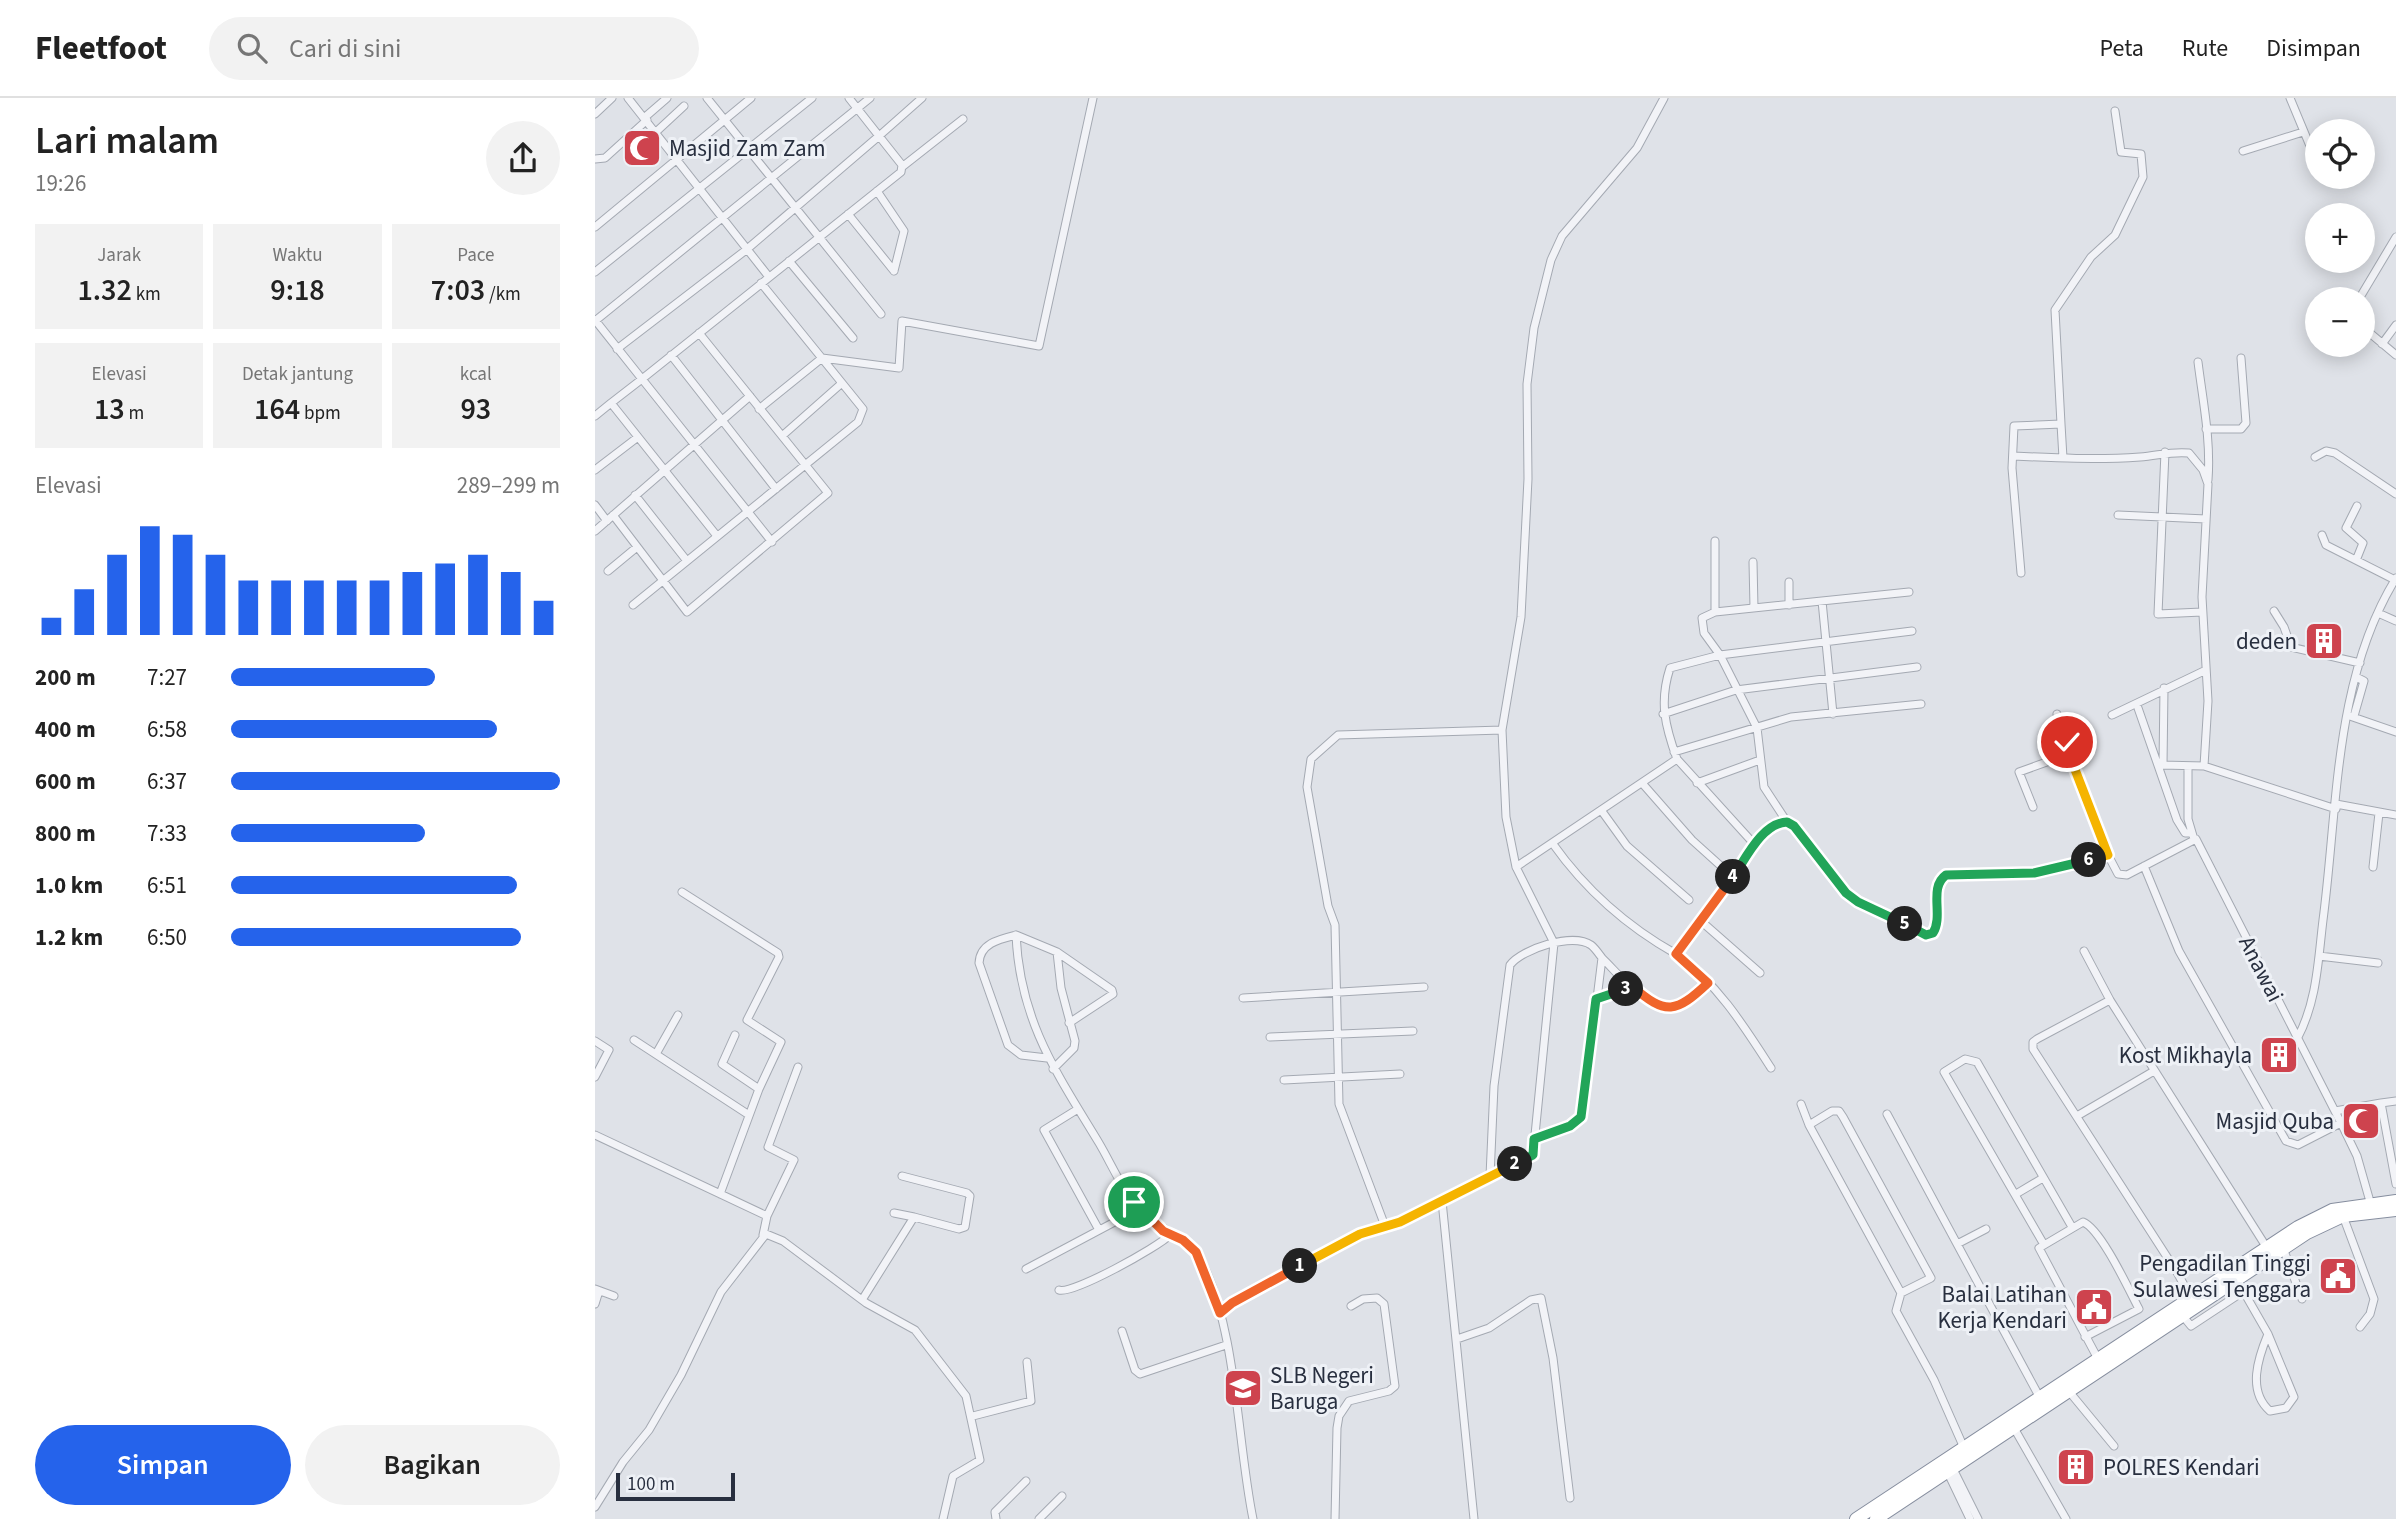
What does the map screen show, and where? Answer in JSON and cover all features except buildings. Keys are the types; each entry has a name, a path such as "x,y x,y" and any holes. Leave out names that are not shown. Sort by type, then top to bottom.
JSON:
{"highway":[{"path":"1876,1519 1896,1498 1964,1448 2039,1398 2065,1387 2182,1315 2241,1285 2282,1248 2343,1216 2396,1201"},
{"path":"1856,1519 1950,1471 2014,1428 2098,1359 2316,1216 2349,1205 2396,1210"}],"street":[{"path":"595,114 611,98"},
{"path":"628,98 769,277"},
{"path":"596,162 605,159 667,98"},
{"path":"707,98 881,314"},
{"path":"595,227 677,162 751,98"},
{"path":"595,272 812,98"},
{"path":"849,98 902,167"},
{"path":"772,542 595,320 870,98"},
{"path":"617,349 746,250 922,98"},
{"path":"759,409 822,358 899,368 902,321 1039,346 1093,98"},
{"path":"1220,1313 1232,1303 1360,1234 1400,1222 1533,1155 1554,943 1516,867 1506,817 1502,730 1522,603 1528,479 1528,368 1551,260 1562,236 1637,148 1664,98"},
{"path":"2290,98 2305,136"},
{"path":"656,132 684,106"},
{"path":"2063,458 2055,310 2091,257 2115,235 2144,177 2141,154 2120,152 2115,111"},
{"path":"595,416 901,172 902,167 963,119"},
{"path":"2243,151 2303,132"},
{"path":"848,214 894,271 904,230 877,191"},
{"path":"2366,287 2396,237"},
{"path":"789,261 853,338"},
{"path":"633,605 858,422 864,413 761,284"},
{"path":"2382,344 2396,325"},
{"path":"595,505 637,547 687,612 828,493 699,333"},
{"path":"2375,336 2396,355"},
{"path":"671,355 776,489"},
{"path":"2206,429 2241,429 2246,423 2241,358"},
{"path":"2198,362 2206,429 2211,443 2202,612 2208,737 2204,766"},
{"path":"782,436 842,383"},
{"path":"595,531 750,396"},
{"path":"611,403 717,536"},
{"path":"2021,573 2013,456 2014,426 2061,424"},
{"path":"595,470 638,437"},
{"path":"2315,457 2326,451 2335,453 2396,494"},
{"path":"2013,456 2141,457 2165,452 2189,453 2203,470 2208,484"},
{"path":"2165,452 2158,614 2202,612"},
{"path":"635,495 687,561"},
{"path":"2357,506 2346,528 2363,543 2357,558"},
{"path":"2118,515 2206,519"},
{"path":"2297,1039 2315,990 2336,807 2356,677 2378,612 2395,579 2326,545 2322,535"},
{"path":"1714,541 1716,612"},
{"path":"608,571 637,547"},
{"path":"1753,562 1754,608"},
{"path":"1789,582 1789,605"},
{"path":"1909,592 1716,612 1702,618 1704,633 1720,655 1757,728 1764,787 1787,822 1794,826 1846,893 1858,902 1926,935 1933,933 1936,928 1937,888 1946,875 2034,873 2108,855"},
{"path":"1822,601 1833,714"},
{"path":"2274,611 2291,647"},
{"path":"2378,612 2396,621"},
{"path":"1755,845 1697,783 1676,755 1663,714 1664,687 1670,668 1720,655 1912,631"},
{"path":"2273,643 2360,663"},
{"path":"1663,714 1736,690 1829,676 1917,667"},
{"path":"2112,715 2206,670"},
{"path":"2164,688 2160,765 2204,766 2336,807 2396,815"},
{"path":"1516,867 1642,783 1676,755 1791,717 1920,704"},
{"name":"Anawai","path":"2138,708 2177,820 2185,833 2190,833 2196,839 2335,1111 2357,1156 2372,1207"},
{"path":"2057,714 2069,754 2108,855 2118,873 2123,875 2144,866 2196,839"},
{"path":"2350,715 2396,732"},
{"path":"1385,1226 1340,1109 1337,1077 1335,925 1328,906 1307,787 1311,759 1338,735 1502,730"},
{"path":"2033,807 2019,772 2069,754"},
{"path":"1697,783 1760,760"},
{"path":"2188,766 2190,833"},
{"path":"1642,783 1699,847 1733,877"},
{"path":"1601,810 1627,846 1689,900"},
{"path":"2373,867 2379,813"},
{"path":"1676,954 1702,922 1755,845 1772,827 1787,822"},
{"path":"1553,844 1571,870 1598,896 1653,941 1676,954 1708,983 1728,1004 1771,1068"},
{"path":"2144,866 2179,951 2286,1142 2298,1145 2341,1124"},
{"path":"682,892 779,957 747,1020 781,1042 759,1089 720,1194"},
{"path":"1702,922 1760,974"},
{"path":"1016,935 1026,1000 1053,1069 1139,1209 1196,1252 1220,1313 1253,1519"},
{"path":"1047,1058 1021,1055 1008,1045 979,963 979,956 988,944 1016,935 1057,952 1113,994 1069,1023"},
{"path":"1490,1176 1494,1086 1510,965 1523,951 1554,943 1583,942 1592,945 1602,958 1654,1005 1671,1007 1686,1003 1708,983"},
{"path":"2084,951 2110,1000 2267,1248"},
{"path":"1053,1069 1075,1045 1057,952"},
{"path":"2319,956 2378,962"},
{"path":"1534,1139 1570,1126 1581,1117 1602,958"},
{"path":"1596,999 1632,986"},
{"path":"1243,998 1336,990 1424,988"},
{"path":"2110,1000 2033,1042 2033,1049 2191,1298"},
{"path":"656,1054 678,1015"},
{"path":"1269,1037 1413,1031"},
{"path":"735,1035 722,1064 759,1089"},
{"path":"634,1040 749,1115"},
{"path":"595,1041 609,1050 595,1077"},
{"path":"2043,1243 1944,1072 1965,1059 1976,1062 2072,1227"},
{"path":"595,1507 623,1462 649,1430 681,1376 721,1292 763,1235 767,1216 794,1160 768,1147 798,1067"},
{"path":"2077,1116 2154,1071"},
{"path":"1284,1080 1400,1074"},
{"path":"2335,1111 2396,1101"},
{"path":"2381,1103 2396,1184"},
{"path":"1801,1104 1809,1125 1901,1293 1896,1311 1934,1380 1964,1448"},
{"path":"1078,1109 1044,1130 1099,1230"},
{"path":"1809,1125 1832,1111 1839,1111 1905,1227 1931,1278 1901,1293"},
{"path":"1887,1114 1959,1243 2039,1398"},
{"path":"595,1135 767,1216"},
{"path":"894,1213 959,1229 965,1227 970,1196 902,1176"},
{"path":"2016,1194 2043,1178"},
{"path":"1442,1201 1474,1519"},
{"path":"1025,1269 1139,1209"},
{"path":"2343,1216 2374,1299 2370,1314 2360,1327"},
{"path":"862,1300 914,1217"},
{"path":"2085,1337 2139,1309 2091,1226 2083,1222 2043,1243 2040,1251 2085,1337 2098,1359"},
{"path":"1959,1243 1986,1229"},
{"path":"763,1235 783,1241 862,1300 915,1330 960,1384 973,1416 980,1460 953,1476 943,1519"},
{"path":"1059,1290 1067,1292 1152,1248 1170,1235"},
{"path":"2282,1248 2302,1299"},
{"path":"2241,1285 2268,1334 2294,1397 2293,1402 2286,1408 2270,1411 2259,1398 2256,1369 2256,1361 2268,1334"},
{"path":"595,1304 597,1290 614,1296"},
{"path":"1335,1519 1339,1416 1349,1401 1389,1391 1395,1386 1384,1304 1377,1297 1370,1297 1351,1306"},
{"path":"1457,1339 1489,1328 1531,1300 1541,1298 1553,1358 1570,1498"},
{"path":"1122,1331 1135,1370 1140,1374 1226,1345"},
{"path":"973,1416 1031,1401 1027,1362"},
{"path":"2065,1387 2114,1446"},
{"path":"2014,1428 2066,1519"},
{"path":"1950,1471 1970,1519"},
{"path":"1950,1471 1978,1519"},
{"path":"996,1519 995,1512 1026,1480"},
{"path":"1039,1519 1062,1496"}],"place":[{"name":"Masjid Zam Zam","path":"642,148"},
{"name":"deden","path":"2324,641"},
{"name":"Kost Mikhayla","path":"2279,1055"},
{"name":"Masjid Quba","path":"2361,1121"},
{"name":"Pengadilan Tinggi Sulawesi Tenggara","path":"2338,1276"},
{"name":"Balai Latihan Kerja Kendari","path":"2094,1307"},
{"name":"SLB Negeri Baruga","path":"1243,1388"},
{"name":"POLRES Kendari","path":"2076,1467"}],"route":[{"path":"1134,1202 1163,1231 1183,1240 1196,1252 1208,1276 1220,1313 1232,1303 1360,1234 1375,1227 1400,1222 1533,1155 1534,1139 1576,1122 1583,1112 1596,999 1632,986 1654,1005 1671,1007 1686,1003 1708,983 1676,954 1720,898 1755,845 1776,824 1787,822 1794,826 1846,893 1858,902 1926,935 1933,933 1936,928 1937,888 1942,876 2034,873 2108,855 2069,754 2067,742"}]}
